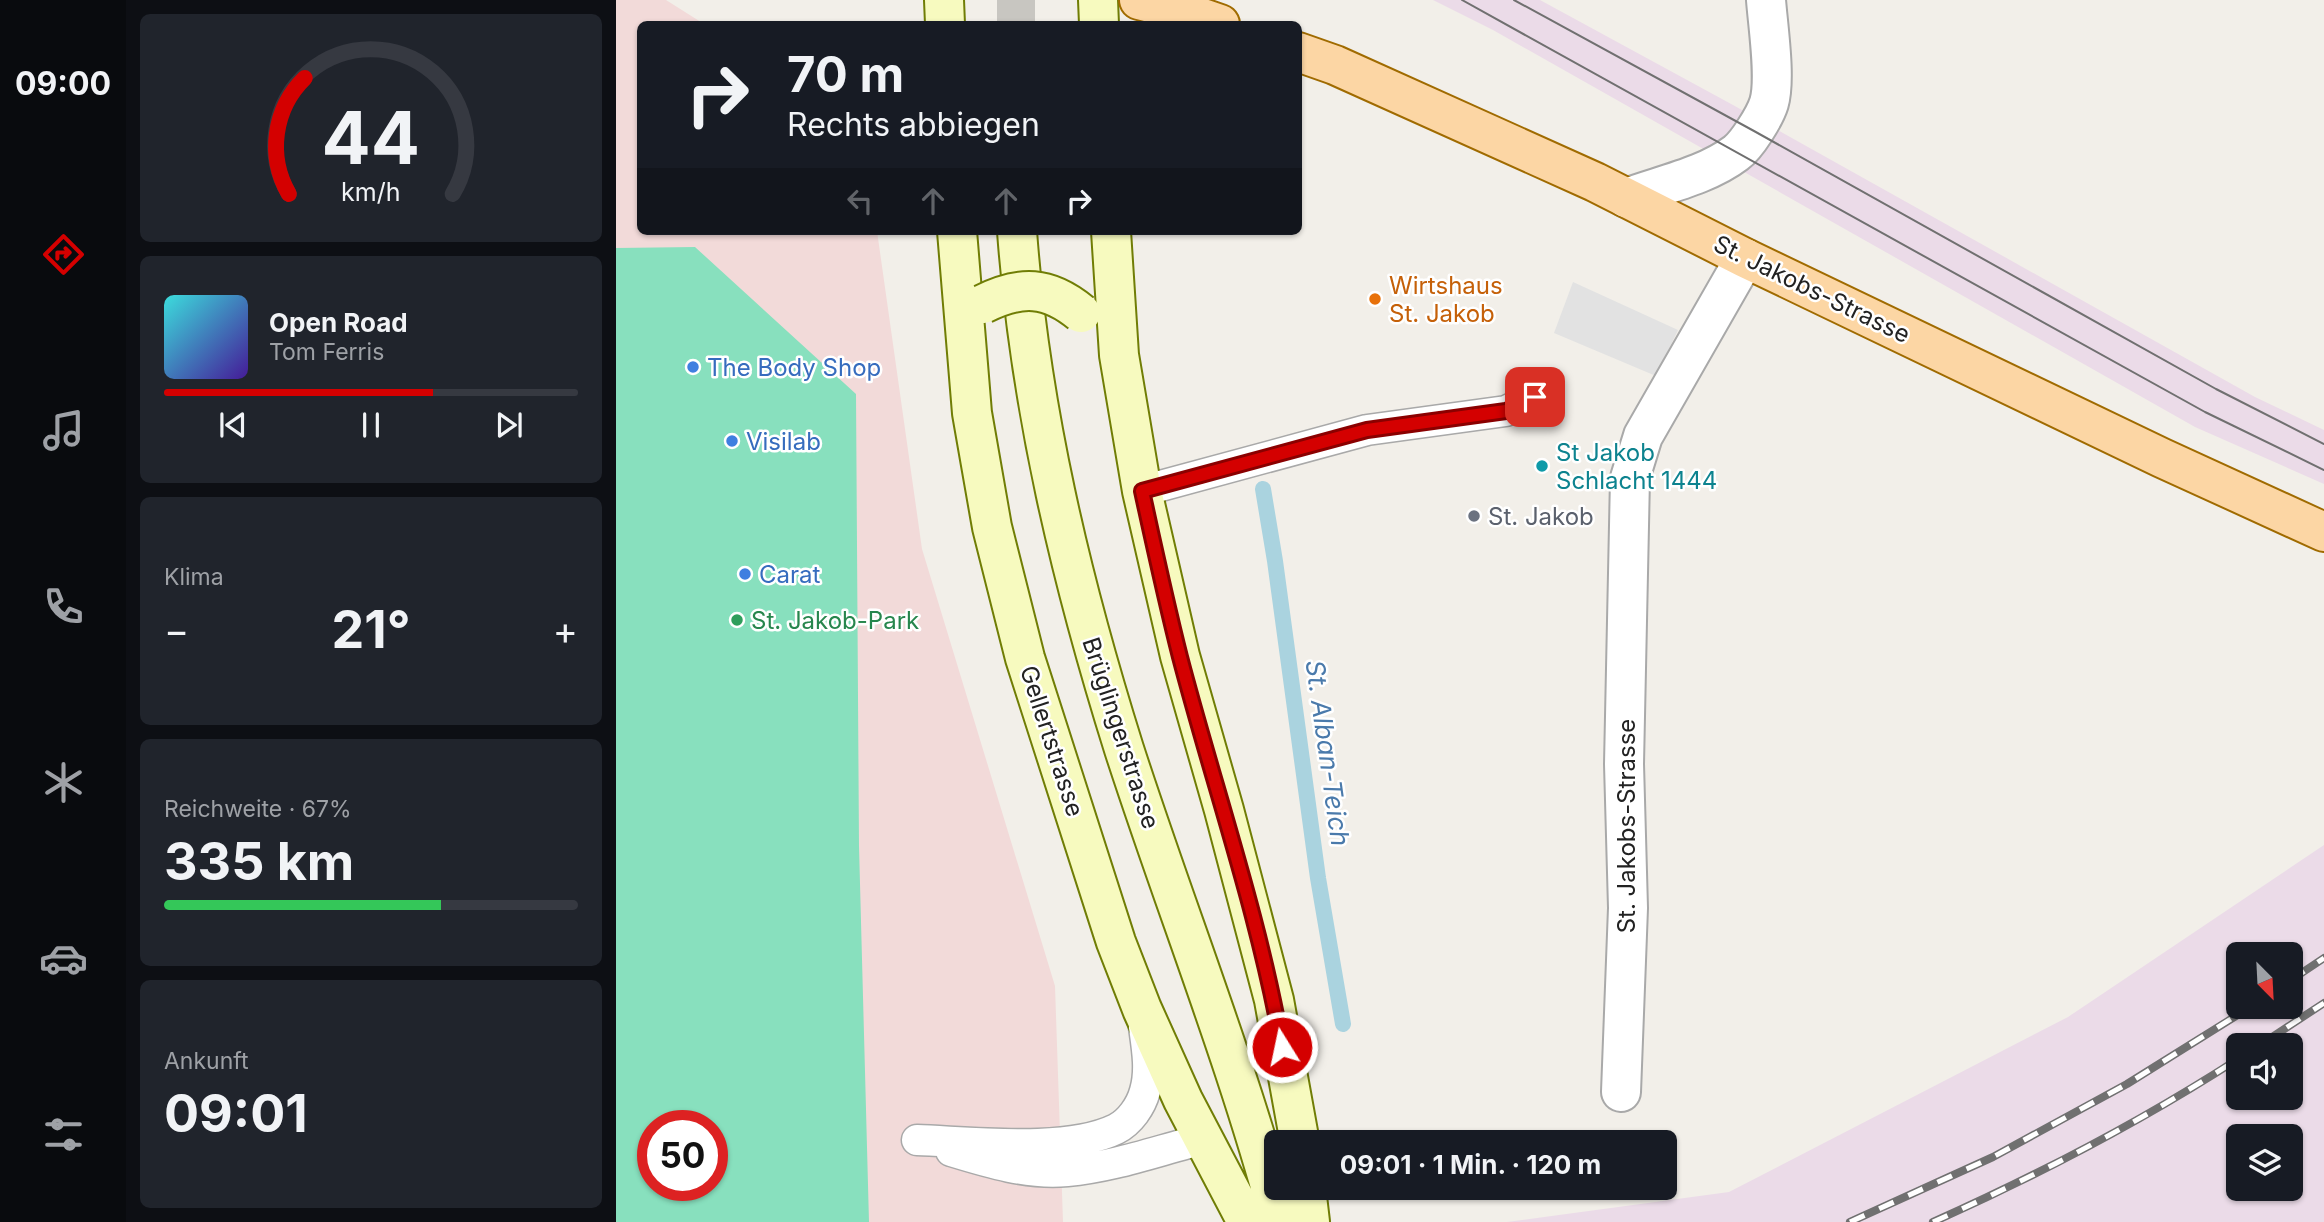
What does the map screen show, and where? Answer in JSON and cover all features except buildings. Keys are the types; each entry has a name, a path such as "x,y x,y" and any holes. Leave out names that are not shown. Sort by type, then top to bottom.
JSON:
{"main road":[{"path":"944,0 945,21"},
{"path":"1098,0 1099,21"},
{"path":"1139,0 1211,21"},
{"name":"St. Jakobs-Strasse","path":"1302,55 1317,68 1626,198 2162,458 2324,532"},
{"name":"Gellertstrasse","path":"958,235 973,314 972,413 992,527 1025,658 1116,942 1142,1009 1247,1222"},
{"name":"Brüglingerstrasse","path":"1017,235 1031,370 1044,448 1089,633 1125,750 1246,1104 1280,1222"},
{"path":"1111,235 1119,355 1142,491 1180,656 1274,1000 1298,1130"},
{"path":"973,314 1012,292 1033,289 1068,302 1098,329 1119,355"},
{"path":"1307,1200 1310,1222"}],"street":[{"path":"1626,198 1705,170 1738,152 1754,131 1769,102 1771,75 1766,0"},
{"name":"St. Jakobs-Strasse","path":"1621,1092 1628,908 1624,764 1630,478 1643,436 1745,258"}],"lane":[{"path":"1142,491 1367,430 1506,411 1535,397"},
{"path":"1142,1009 1148,1057 1145,1091 1138,1108 1128,1121 1116,1129 1057,1144 917,1140 998,1166 1065,1172 1109,1164 1204,1139"}],"shaded area":[{"name":"St. Jakob-Park","path":"616,0 666,0 699,21 637,21 637,235 878,235 922,549 1055,986 1063,1222 616,1222"},
{"path":"1433,0 1540,0 2255,397 2324,430 2324,484 2195,427 1493,30"},
{"path":"1573,282 1678,330 1656,376 1554,333"},
{"path":"2324,845 2324,1222 1507,1222 1729,1192 2068,1017"}],"green space":[{"name":"St. Jakob-Park","path":"695,247 856,394 859,846 869,1222 616,1222 616,248"}],"waterway":[{"name":"St. Alban-Teich","path":"1263,489 1318,878 1343,1024"}],"tunnel":[{"path":"1016,0 1016,21"}],"tram line":[{"path":"1462,0 2205,412 2324,470"},
{"path":"1514,0 2216,389 2324,444"}],"railway":[{"path":"2303,972 2324,958"},
{"path":"2278,1033 2324,1003"},
{"path":"1850,1222 1993,1157 2127,1084 2231,1019"},
{"path":"1933,1222 2089,1146 2226,1066"}],"place":[{"name":"Wirtshaus St. Jakob","path":"1375,299"},
{"name":"The Body Shop","path":"693,367"},
{"name":"Visilab","path":"732,441"},
{"name":"St Jakob Schlacht 1444","path":"1542,466"},
{"name":"St. Jakob","path":"1474,516"},
{"name":"Carat","path":"745,574"},
{"name":"St. Jakob-Park","path":"737,620"}],"route":[{"path":"1282,1047 1274,1000 1180,656 1142,491 1367,430 1506,411 1535,397"}]}
